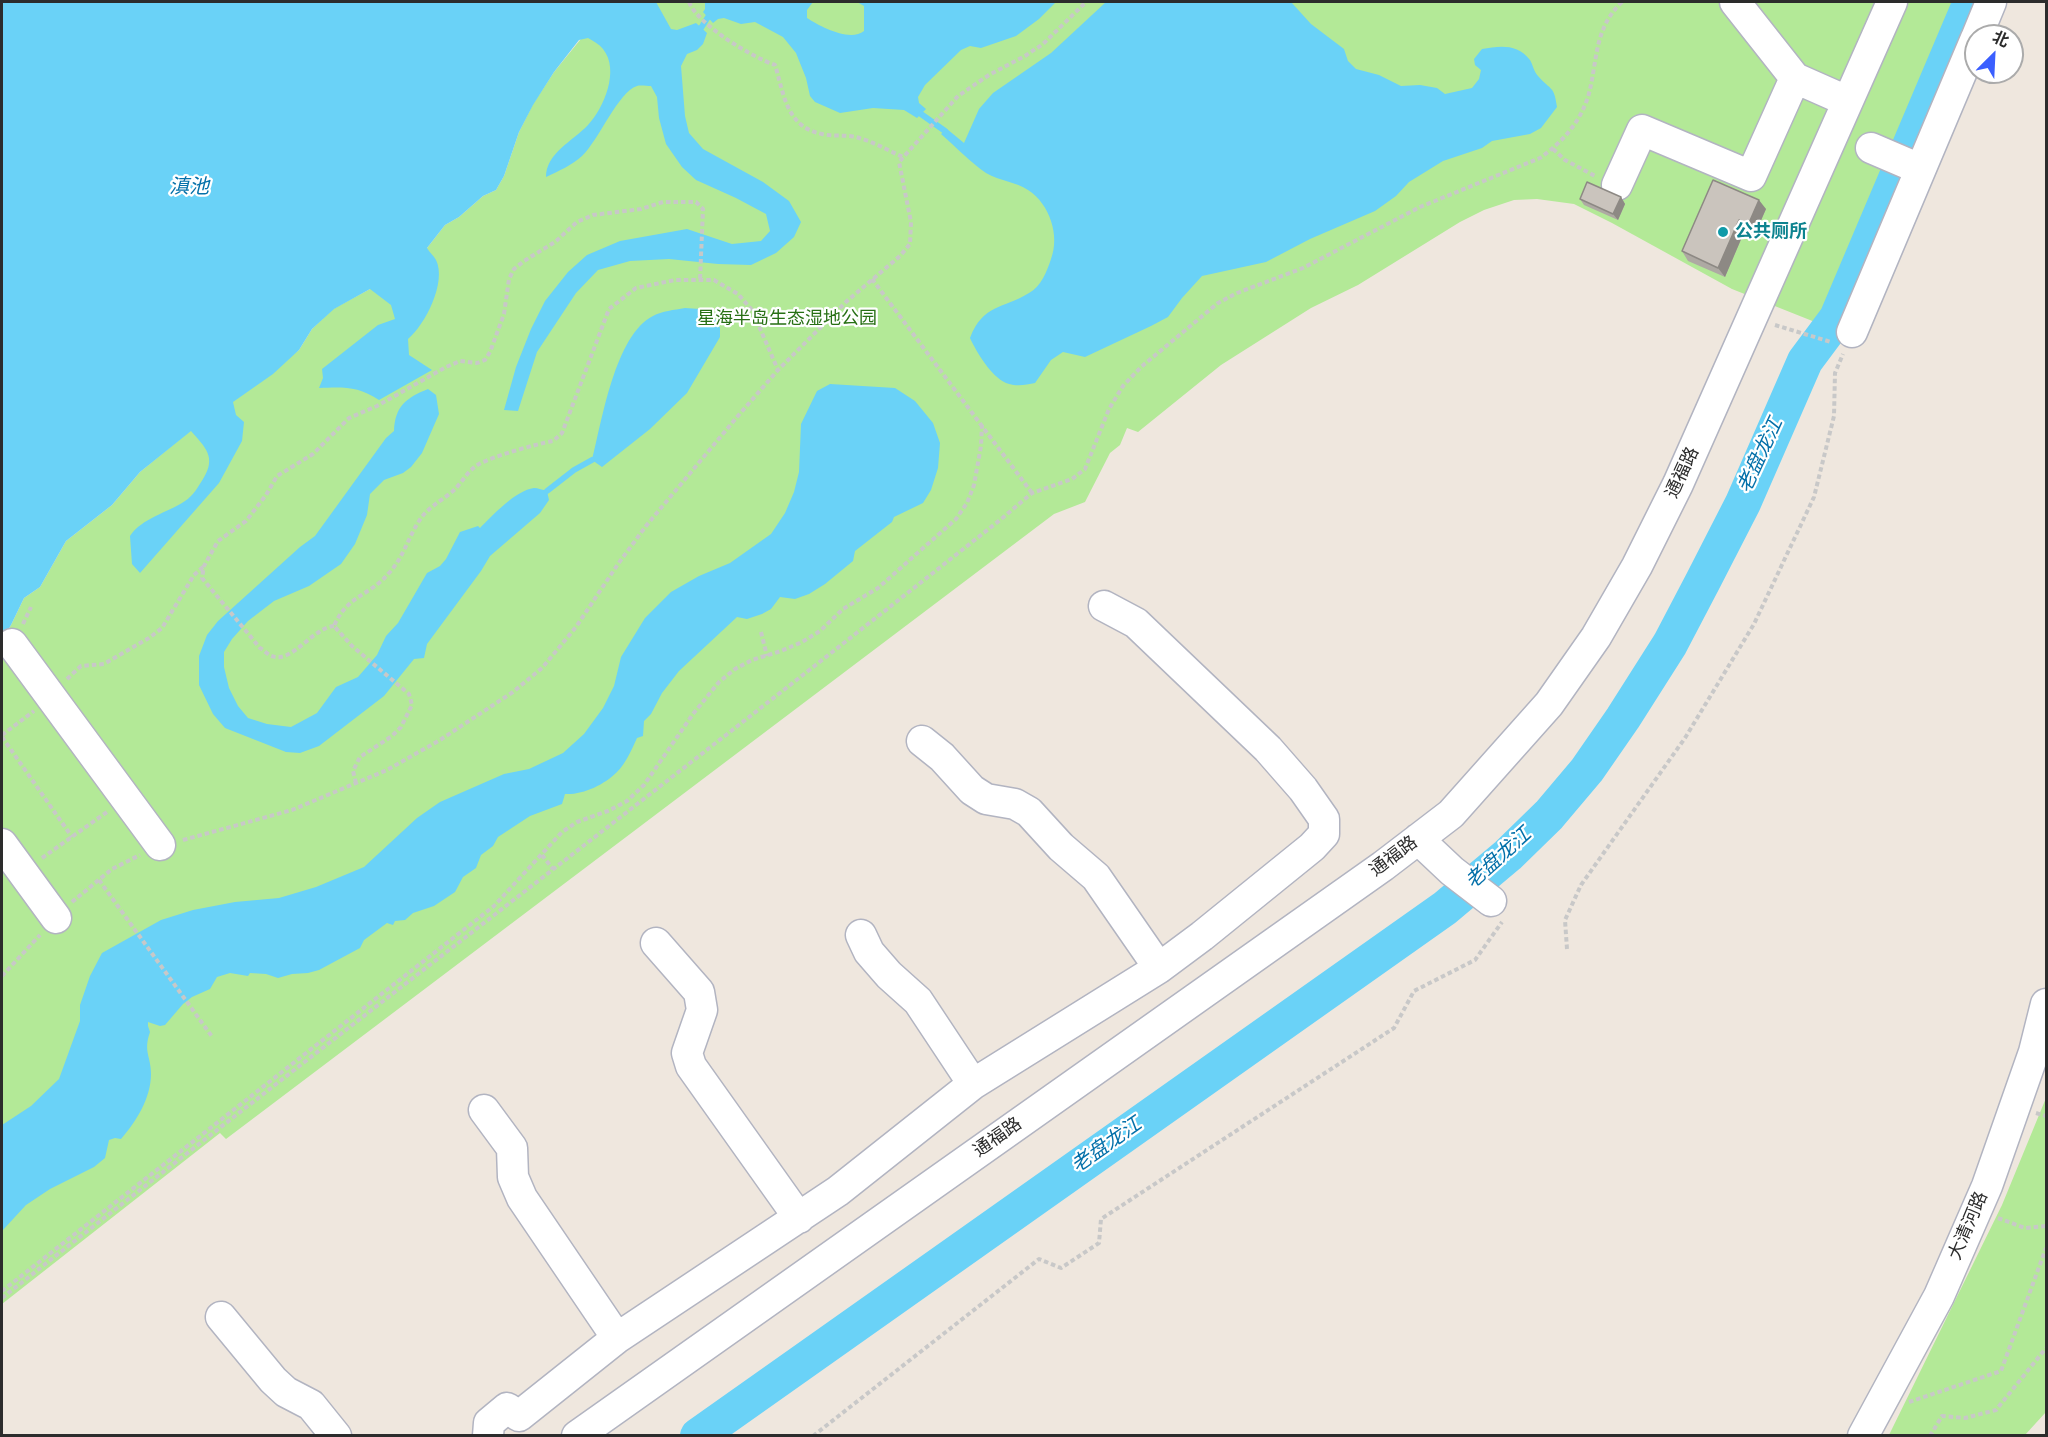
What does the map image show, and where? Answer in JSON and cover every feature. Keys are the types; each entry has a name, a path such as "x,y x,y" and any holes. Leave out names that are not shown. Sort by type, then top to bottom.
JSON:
{"street":[{"path":"1735,2 1795,78 1847,101"},
{"name":"通福路","path":"577,1436 1354,887 1451,814 1503,758 1549,704 1596,637 1637,566 1678,484 1892,2"},
{"path":"1982,24 1991,2"},
{"path":"1849,339 1964,66"},
{"path":"1617,185 1642,130 1752,176 1795,78"},
{"path":"1871,148 1920,170"},
{"path":"488,1436 489,1423 507,1408 526,1426 617,1338 838,1191 973,1084 1159,968 1312,847 1324,834 1324,819 1303,789 1268,749 1136,623 1104,606"},
{"path":"12,644 160,845"},
{"path":"922,741 942,757 972,790 986,799 1016,804 1029,812 1061,847 1096,877 1159,968"},
{"path":"1418,839 1452,871 1500,907"},
{"path":"2,844 56,918"},
{"path":"861,935 869,952 889,975 918,1001 973,1084"},
{"path":"656,943 699,992 702,1010 687,1053 691,1066 799,1218"},
{"name":"大清河路","path":"1870,1424 1939,1296 1987,1186 2034,1052 2046,1004"},
{"path":"484,1110 512,1148 513,1177 522,1198 617,1338"},
{"path":"222,1317 273,1380 286,1392 311,1405 336,1436"}],"path":[{"path":"689,2 696,13 717,34 775,65 783,99 792,115 804,127 821,134 858,138 903,157"},
{"path":"2,976 56,918 112,870 160,845 292,810 387,770 440,740 513,692 542,668 576,627 646,526 778,370 847,301 900,256 910,244 911,222 899,162 903,157 958,96 1043,44 1086,2"},
{"path":"2,1298 632,810 1032,493 1072,479 1085,469 1109,409 1123,386 1141,367 1218,303 1236,293 1303,268 1420,207 1540,158 1553,149 1578,121 1588,96 1599,37 1610,16 1622,2"},
{"path":"1553,149 1579,169 1617,185"},
{"path":"72,837 2,736 52,699 66,679 81,666 104,663 149,638 162,628 218,541 246,521 277,476 313,454 349,418 377,406 460,361 477,363 485,360 504,314 509,279 514,269 555,242 577,222 593,215 641,209 663,202 696,202 703,209 700,280"},
{"path":"872,279 1032,493"},
{"path":"204,566 202,578 260,648 271,656 280,657 293,652 319,631 334,626 344,608 356,597 379,584 391,572 419,520 437,502 455,489 462,479 478,465 554,441 562,433 609,309 636,288 675,280 714,280 738,294 752,310 778,370"},
{"path":"1568,949 1565,920 1581,885 1685,738 1754,624 1814,496 1834,416 1836,373 1849,339 1752,318"},
{"path":"2,1291 494,906 562,832 577,822 608,811 627,801 644,785 693,714 719,682 735,669 752,660 802,642 820,631 843,609 886,581 956,519 967,503 974,485 982,425"},
{"path":"334,626 352,646 409,694 412,705 401,728 360,757 353,771 356,783"},
{"path":"761,632 767,656"},
{"path":"22,872 126,799"},
{"path":"627,801 632,810"},
{"path":"542,855 553,870"},
{"path":"99,880 213,1038"},
{"path":"813,1436 1039,1259 1061,1268 1099,1243 1101,1219 1394,1028 1414,991 1475,960 1500,907"},
{"path":"219,1120 223,1126"},
{"path":"1976,1210 2025,1228 2046,1226"},
{"path":"1870,1424 2001,1371 2046,1248"},
{"path":"1930,1436 1942,1416 1965,1418 1996,1410 2046,1348"}],"green space":[{"name":"星海半岛生态湿地公园","path":"611,2 1971,2 1837,318 1830,328 1732,289 1574,204 1537,199 1514,200 1484,210 1460,222 1358,285 1311,308 1221,365 1138,432 1127,428 1120,445 1110,453 1085,502 1054,514 226,1139 220,1133 2,1304 2,640 24,598 40,587 66,541 112,505 140,472 191,430 299,350 312,329 333,309 370,289 427,248 445,225 459,217 483,196 496,190 504,176 519,132 533,104 554,72"},
{"path":"2046,1098 2046,1412 2025,1435 1889,1435 2002,1205"}],"water":[{"name":"滇池","path":"2,2 656,2 671,29 677,30 696,23 707,33 703,44 697,50 687,54 681,66 685,116 689,133 703,149 763,182 789,201 801,222 794,237 776,253 751,265 669,259 630,261 598,270 576,293 537,352 518,411 504,410 516,367 545,301 568,272 587,255 620,241 687,229 732,244 761,241 770,231 766,214 696,180 682,167 666,144 659,118 657,97 651,86 638,86 630,90 582,156 546,177 550,161 594,118 608,88 610,67 603,49 588,38 579,40 554,72 533,105 519,132 504,176 496,190 483,196 459,217 445,225 427,248 436,260 439,280 427,314 408,339 409,355 432,370 379,400 350,388 319,388 323,378 322,369 378,325 395,319 391,305 370,289 334,309 312,329 299,350 273,374 233,402 236,415 244,422 242,441 219,483 140,573 132,564 130,536 148,520 188,499 207,471 208,453 191,431 140,472 112,505 66,541 40,587 24,598 2,640"},
{"path":"705,2 813,2 807,10 807,18 827,29 851,35 864,31 864,6 857,2 1056,2 1039,19 1016,36 981,48 970,46 961,50 925,85 918,97 919,103 926,109 917,118 904,110 873,108 840,113 815,102 810,96 796,53 783,37 755,22 741,24 724,18 713,23 703,12"},
{"path":"1106,2 1291,2 1311,24 1344,49 1348,61 1356,69 1379,75 1401,86 1420,85 1437,88 1445,94 1472,88 1479,79 1481,70 1475,65 1474,59 1482,49 1514,48 1530,60 1537,74 1553,91 1557,107 1541,128 1530,134 1492,141 1482,148 1443,161 1409,182 1396,196 1375,211 1310,239 1266,262 1202,276 1168,317 1151,326 1085,357 1063,352 1051,360 1035,383 1021,385 1006,383 990,370 970,338 975,327 988,313 1029,293 1040,283 1048,269 1053,250 1051,221 1036,196 1023,187 986,173 941,134 947,129 964,143 979,109 993,93 1051,53"},
{"path":"685,308 712,313 720,328 720,337 687,393 650,429 602,467 592,460 612,380 629,341 640,326 653,316"},
{"path":"830,384 895,388 915,401 933,423 940,443 938,468 931,490 923,503 894,517 892,522 855,551 853,561 809,594 795,599 780,597 771,609 762,614 747,619 737,617 679,671 644,721 643,736 637,738 617,772 593,788 579,793 565,794 562,804 530,816 498,837 493,846 481,855 476,868 463,877 455,892 434,906 413,913 405,920 395,921 393,925 387,923 364,940 360,948 319,970 278,978 266,974 250,973 248,976 230,973 217,977 210,989 183,1004 165,1025 160,1026 148,1022 150,1032 147,1049 151,1068 150,1083 142,1109 132,1125 121,1139 109,1140 105,1158 94,1167 50,1189 26,1205 2,1231 2,1125 31,1106 59,1079 80,1021 80,1005 90,976 102,953 161,920 193,910 235,902 279,898 316,887 364,867 417,818 440,802 504,774 529,769 563,753 584,734 603,708 614,686 621,657 645,618 671,592 699,576 730,563 771,534 785,513 794,492 799,472 801,424 817,391"},
{"path":"428,389 436,395 439,414 422,453 411,467 403,473 384,480 370,494 367,515 355,544 341,564 309,586 274,601 248,621 224,652 224,667 229,688 238,706 248,718 267,724 291,727 317,713 336,687 358,677 377,655 386,636 398,623 427,573 440,566 446,559 460,532 478,526 480,528 505,504 527,490 536,488 547,491 549,500 540,513 490,556 427,644 424,658 414,659 384,696 319,746 300,753 286,752 225,728 213,714 199,685 199,656 207,635 218,621 315,536 386,438 394,431 399,409 408,400"}],"building":[{"name":"公共厕所","path":"1713,180 1759,200 1748,225 1739,220 1718,268 1682,251"},
{"path":"1587,182 1621,197 1613,214 1580,199"}],"waterway":[{"name":"老盘龙江","path":"698,1436 1445,908 1508,855 1549,815 1587,770 1623,718 1670,644 1703,581 1743,503 1805,361 1837,318 1971,2"},
{"path":"701,28 708,17"},
{"path":"921,114 945,131"},
{"path":"547,491 574,470 592,460"}],"place":[{"name":"公共厕所","path":"1723,232"}]}
